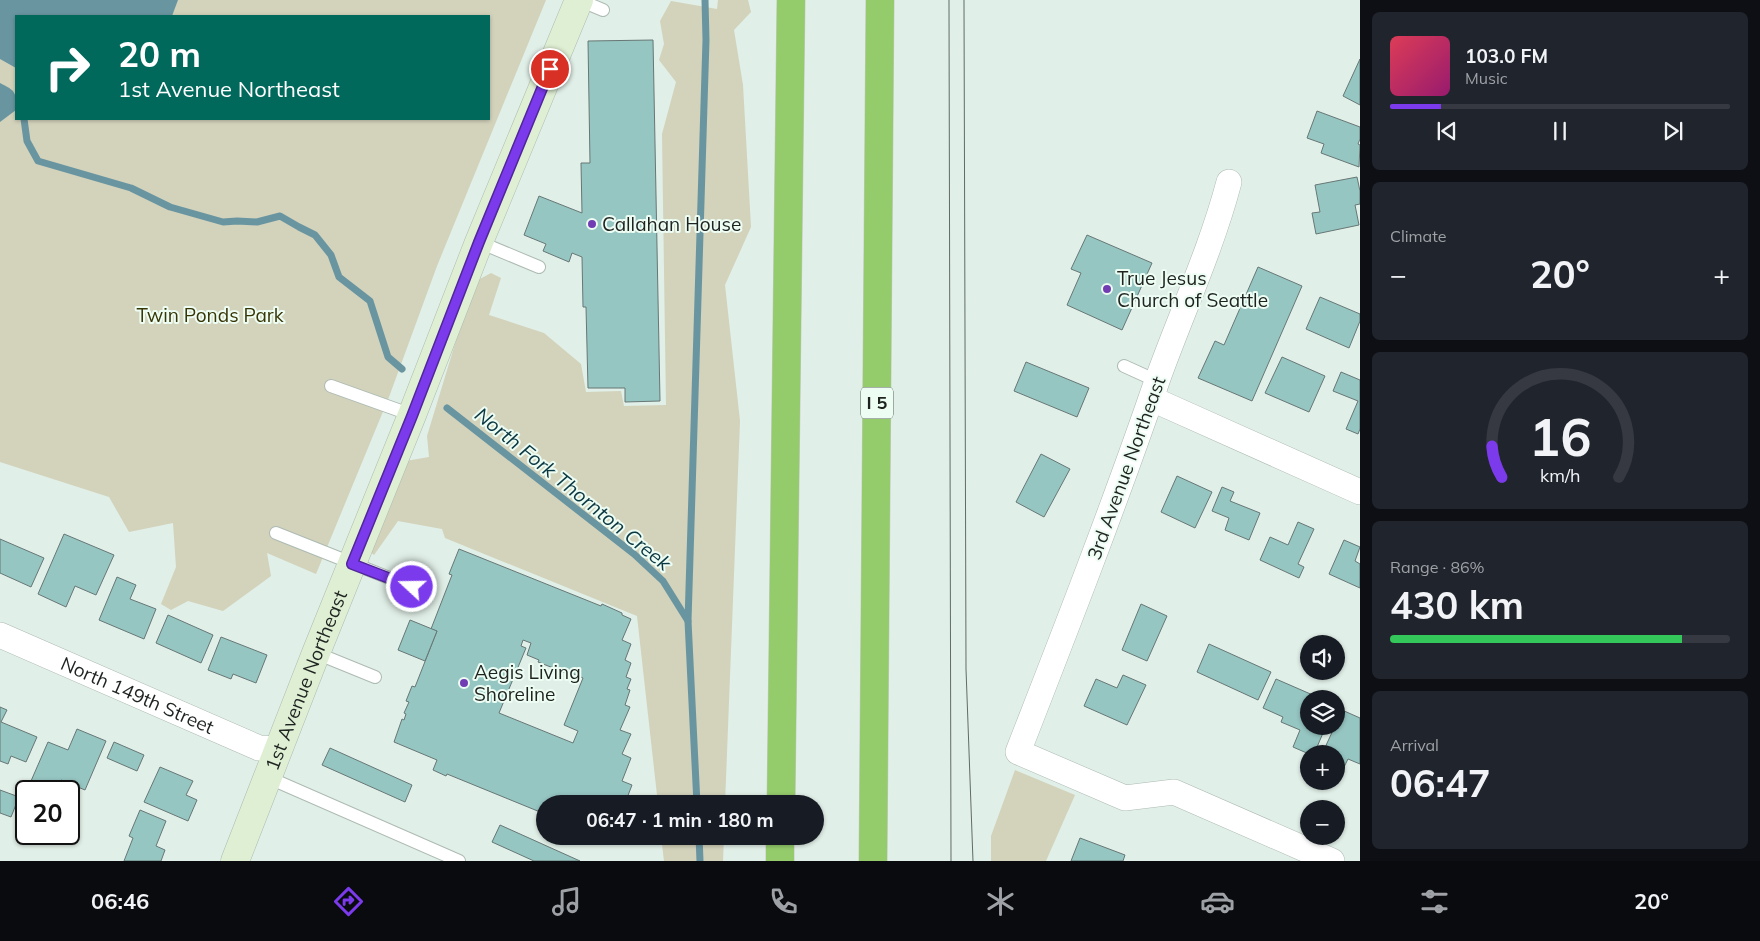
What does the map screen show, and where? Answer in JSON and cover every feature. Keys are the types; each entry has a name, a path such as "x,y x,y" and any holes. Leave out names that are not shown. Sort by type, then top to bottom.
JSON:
{"highway":[{"path":"781,795 791,0"},
{"name":"I 5","path":"873,861 875,807 880,0"},
{"path":"875,807 880,861"},
{"path":"780,845 780,861"}],"street":[{"name":"1st Avenue Northeast","path":"235,861 479,242 587,3"},
{"name":"3rd Avenue Northeast","path":"1229,182 1219,218 1088,573 1018,752 1125,798 1174,792 1332,861"},
{"path":"1154,390 1360,492"},
{"name":"North 149th Street","path":"0,635 259,748 278,749"}],"lane":[{"path":"479,242 538,267"},
{"path":"1124,366 1154,390"},
{"path":"331,386 412,416"},
{"path":"276,533 412,587"},
{"path":"316,653 375,677"},
{"path":"267,777 459,861"}],"green space":[{"name":"Twin Ponds Park","path":"0,0 546,0 437,266 389,397 316,574 267,553 271,576 223,611 188,601 171,610 161,604 176,567 173,523 129,532 109,497 0,462"},
{"path":"718,0 748,0 751,12 734,30 743,85 751,227 725,285 740,421 725,795 657,795 637,616 445,538 442,529 398,521 374,555 368,550 400,462 429,457 427,436 462,321 478,280 491,273 501,278 489,315 544,333 581,364 586,392 621,391 624,406 666,405 662,134 676,82 659,60 664,44 660,21 671,1 717,9"},
{"path":"1015,770 1075,795 1046,861 991,861 991,836"},
{"path":"662,845 724,845 723,861 664,861"}],"water":[{"path":"0,0 178,0 172,15 15,15 15,67 0,59"},
{"path":"0,83 14,93 15,111 0,122"}],"building":[{"name":"Callahan House","path":"653,40 660,401 625,402 625,388 588,388 586,307 583,307 582,257 572,253 569,262 543,251 546,244 524,235 539,196 582,213 581,163 590,163 588,41"},
{"path":"1360,59 1360,105 1343,96"},
{"path":"1317,111 1360,127 1358,144 1360,145 1359,167 1321,153 1324,144 1307,138"},
{"path":"1357,177 1360,204 1355,205 1359,225 1316,234 1312,213 1320,212 1315,185"},
{"name":"True Jesus Church of Seattle","path":"1087,235 1152,263 1122,330 1067,305 1081,273 1071,269"},
{"path":"1258,267 1302,286 1252,401 1198,378 1215,341 1224,345"},
{"path":"1320,297 1360,314 1360,321 1349,348 1306,329"},
{"path":"1282,357 1325,376 1309,412 1265,393"},
{"path":"1026,362 1089,388 1077,417 1014,391"},
{"path":"1341,372 1360,380 1360,429 1358,434 1346,429 1358,401 1333,391"},
{"path":"1041,454 1070,469 1044,517 1016,502"},
{"path":"1177,476 1212,492 1195,528 1161,512"},
{"path":"1222,487 1234,492 1230,501 1260,513 1249,540 1225,530 1229,518 1212,511"},
{"path":"1298,522 1314,529 1298,564 1304,567 1299,578 1260,560 1270,537 1288,545"},
{"path":"64,534 114,555 96,595 75,586 66,607 38,594"},
{"path":"0,539 44,558 31,587 0,573"},
{"path":"1344,540 1360,547 1355,561 1360,564 1360,588 1329,574"},
{"name":"Aegis Living Shoreline","path":"459,549 601,606 602,604 631,619 622,640 631,644 625,660 631,663 626,677 631,679 627,689 630,690 625,705 630,707 620,730 631,734 622,754 631,758 622,781 632,785 628,795 536,795 536,810 433,770 437,760 394,742 402,719 404,720 406,714 404,713 409,702 406,701 412,686 415,687 437,631 431,629 452,575 449,574","holes":["523,640 531,643 527,655 539,660 538,662 583,678 564,725 578,731 573,743 499,713 526,648 521,646"]},
{"path":"117,577 136,585 130,599 156,609 144,639 99,620"},
{"path":"1141,604 1167,616 1147,661 1122,650"},
{"path":"168,615 213,635 201,663 156,643"},
{"path":"410,620 437,631 425,661 398,650"},
{"path":"221,637 267,655 256,683 233,674 231,679 208,670"},
{"path":"1209,644 1271,672 1258,700 1197,672"},
{"path":"1123,675 1146,685 1127,725 1084,706 1096,679 1117,688"},
{"path":"1276,679 1301,690 1300,730 1281,722 1283,717 1263,708"},
{"path":"0,707 7,710 1,722 37,737 26,762 11,756 8,764 0,761"},
{"path":"1345,711 1360,718 1360,764 1348,759 1345,765 1345,745 1326,745 1331,735 1345,735"},
{"path":"77,729 106,741 85,790 80,788 80,780 31,780 48,742 68,750"},
{"path":"1300,730 1300,735 1322,735 1318,745 1300,745 1300,750 1293,747"},
{"path":"114,742 144,755 137,771 107,758"},
{"path":"330,748 412,785 405,802 322,765"},
{"path":"160,767 193,781 186,795 197,800 188,821 144,802"},
{"path":"0,790 15,796 15,807 11,817 0,813"},
{"path":"140,810 166,821 156,846 165,850 161,861 124,861 133,838 129,836"},
{"path":"500,825 536,841 536,845 544,845 580,861 534,861 492,842"},
{"path":"1080,838 1125,855 1123,861 1071,861"}],"waterway":[{"path":"688,621 706,40 705,0"},
{"name":"North Fork Thornton Creek","path":"24,120 27,141 38,161 131,188 170,207 223,222 257,222 280,216 315,235 331,255 339,277 370,301 388,357 402,369"},
{"name":"North Fork Thornton Creek","path":"447,408 634,554 663,581 688,621 697,795"},
{"name":"North Fork Thornton Creek","path":"699,845 700,861"}],"tram line":[{"path":"949,0 951,861"},
{"path":"964,0 966,669 973,861"}],"place":[{"name":"Callahan House","path":"592,224"},
{"name":"True Jesus Church of Seattle","path":"1107,289"},
{"name":"Aegis Living Shoreline","path":"464,683"}],"route":[{"path":"412,587 352,564 412,416 479,242 550,69"}]}
